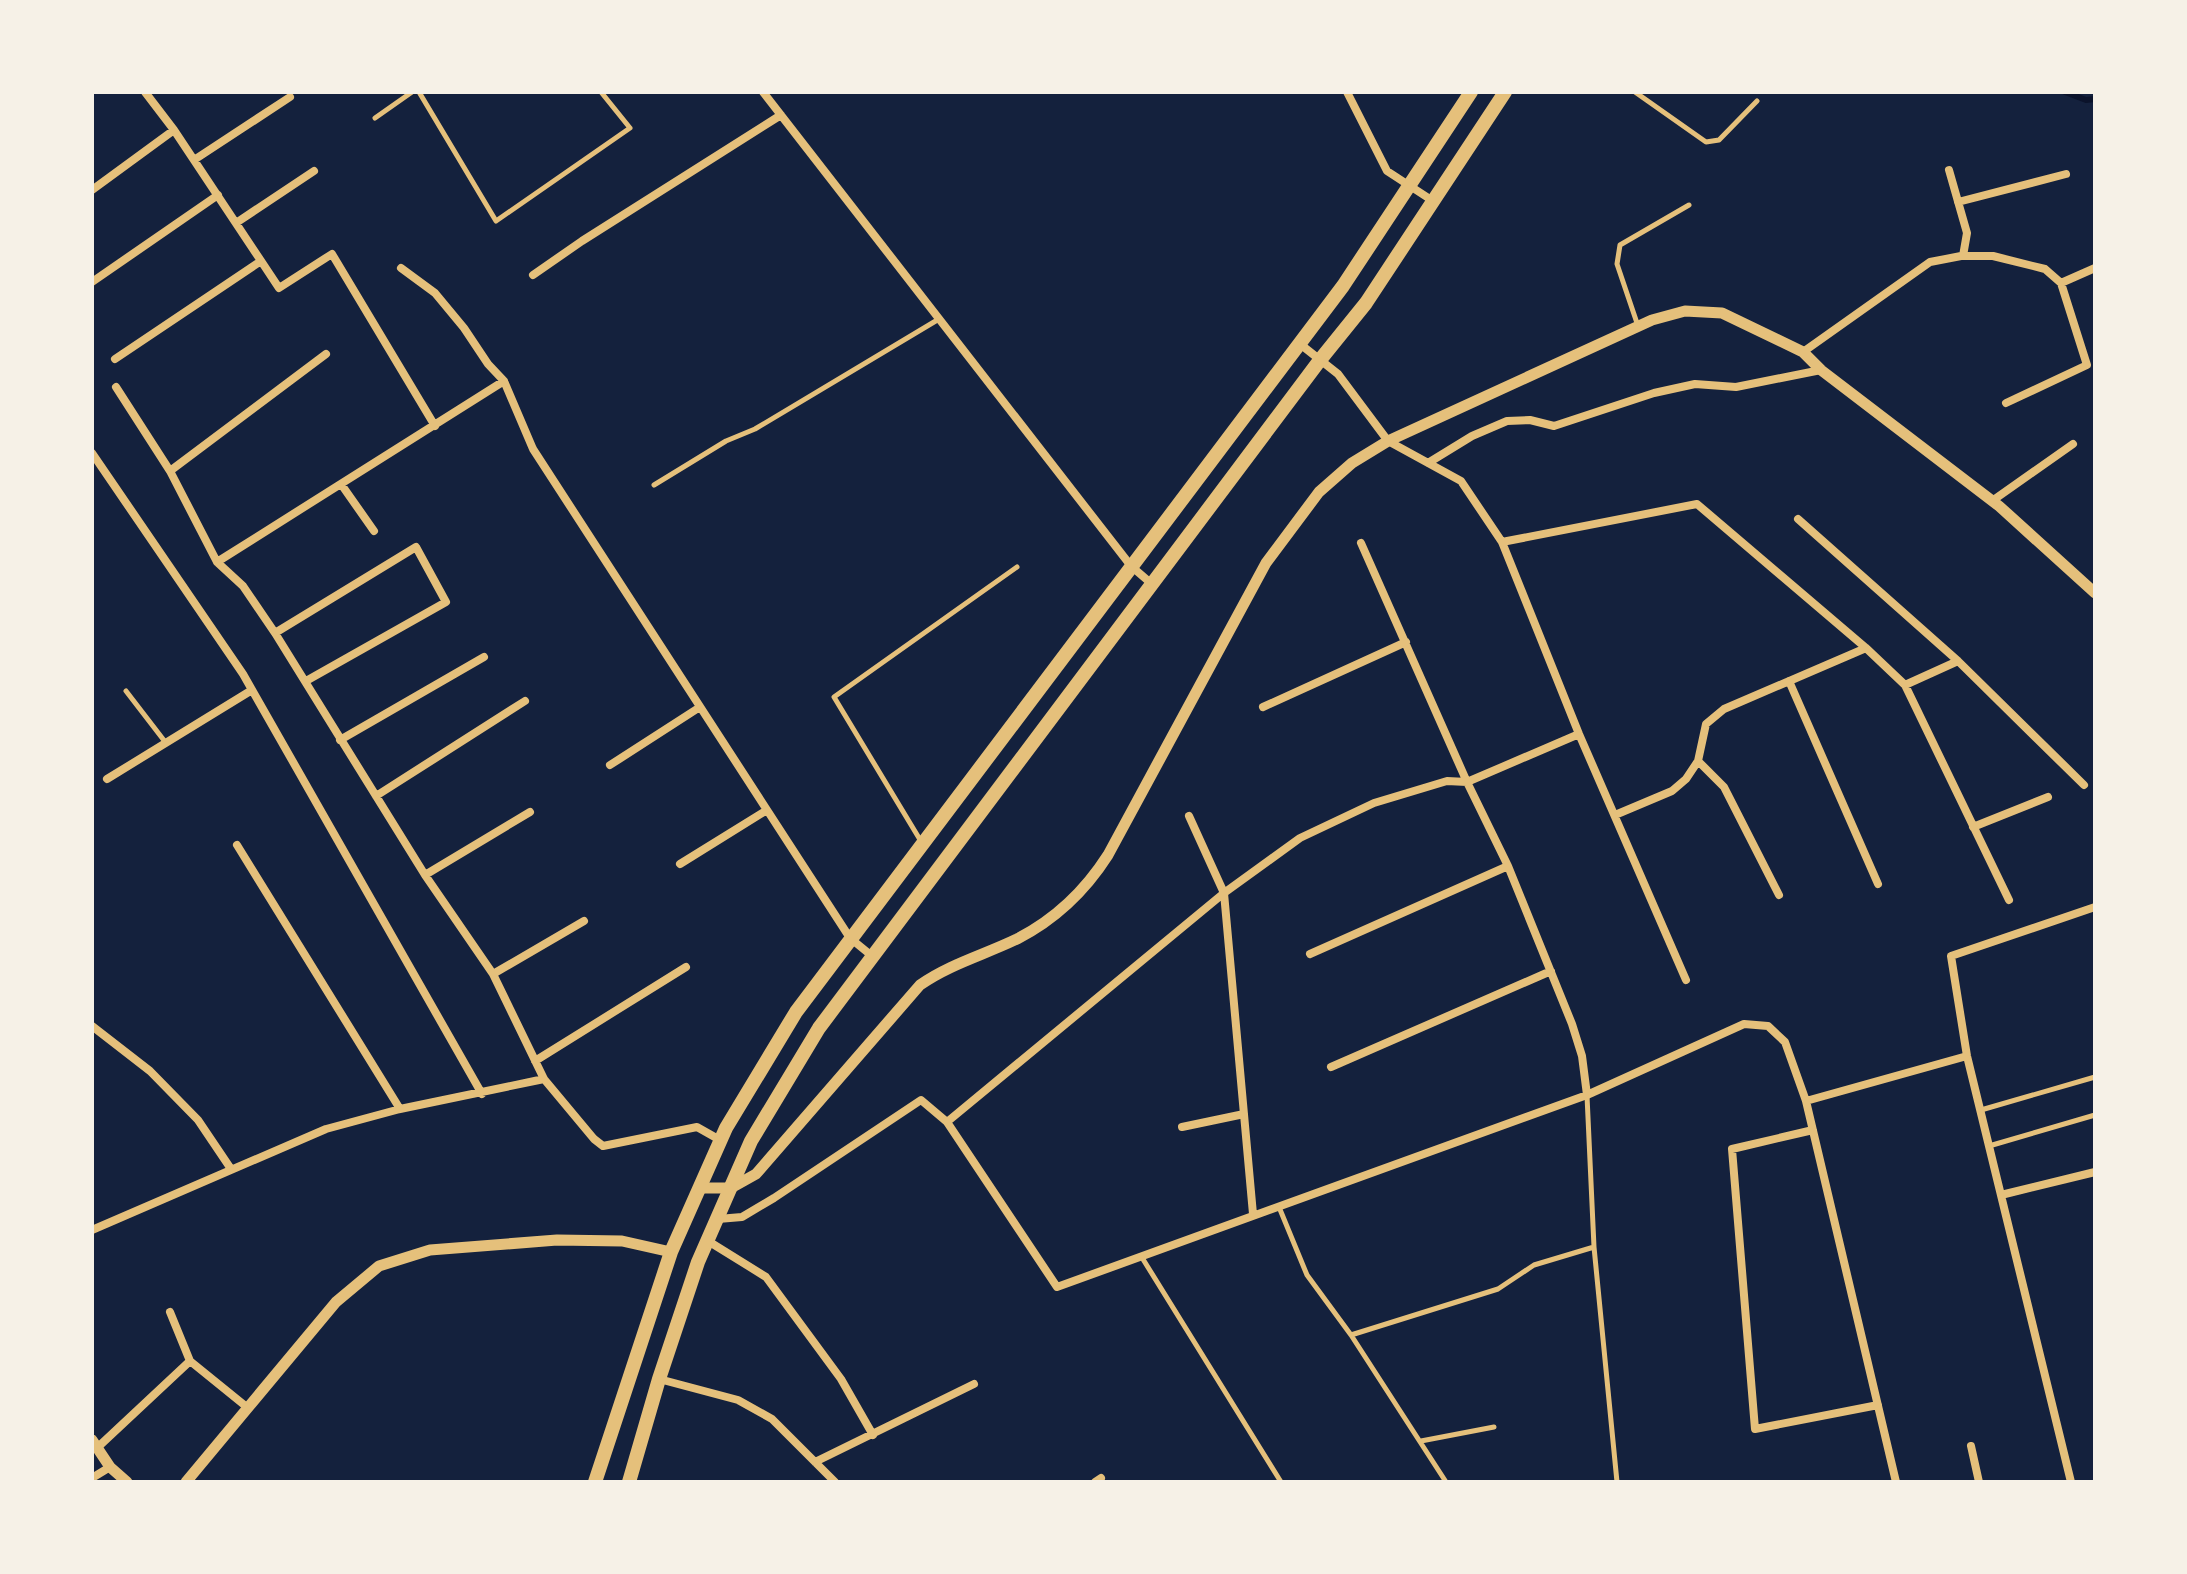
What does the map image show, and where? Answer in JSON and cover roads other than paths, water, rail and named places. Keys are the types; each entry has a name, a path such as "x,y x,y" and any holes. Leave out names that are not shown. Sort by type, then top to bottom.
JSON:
{"main road":[{"path":"629,1482 698,1262 751,1141 819,1028 1366,303 1505,92"},
{"path":"595,1482 671,1252 720,1140 796,1012 1343,286 1465,95"}],"street":[{"path":"145,92 174,130 279,288 332,254 435,426"},
{"path":"763,92 1131,566 1153,585"},
{"path":"1347,92 1387,171 1433,201"},
{"path":"194,160 290,97"},
{"path":"533,275 781,115"},
{"path":"92,190 174,130"},
{"path":"1949,170 1967,233 1963,256"},
{"path":"236,223 314,171"},
{"path":"1958,202 2066,174"},
{"path":"92,282 218,195"},
{"path":"1803,352 1930,262 1963,256 1993,256 2045,269 2061,283 2087,365 2006,403"},
{"path":"115,359 261,261"},
{"path":"401,268 435,293 504,381 533,449 850,938 872,956"},
{"path":"2061,283 2095,268"},
{"path":"701,1188 731,1188 756,1174 920,985 942,970 1016,939 1045,923 1090,884 1266,563 1319,492 1352,463 1388,441 1652,320 1685,311 1722,313 1803,352 1821,370 1992,501 2095,593"},
{"path":"1300,344 1338,374 1388,441 1461,481 1502,542 1579,734 1686,980"},
{"path":"170,471 326,354"},
{"path":"1428,463 1472,436 1507,421 1530,420 1554,426 1654,393 1695,384 1736,387 1821,370"},
{"path":"217,562 504,381"},
{"path":"116,387 170,471 217,562 243,586 275,633 425,875 493,974 544,1079 603,1146 697,1127 720,1140"},
{"path":"1992,501 2073,444"},
{"path":"92,453 252,690 482,1094"},
{"path":"341,484 374,531"},
{"path":"1502,542 1697,504 1905,685 2009,900"},
{"path":"1798,519 1958,661 2084,785"},
{"path":"1361,543 1467,782 1508,866 1551,971 1579,1045 1587,1095"},
{"path":"275,633 416,547 446,602 306,681"},
{"path":"1263,707 1406,642"},
{"path":"1615,815 1672,791 1686,779 1698,761 1706,724 1724,709 1866,648"},
{"path":"340,740 484,657"},
{"path":"1905,685 1958,661"},
{"path":"1789,681 1878,884"},
{"path":"107,779 252,690"},
{"path":"376,796 525,701"},
{"path":"610,765 700,707"},
{"path":"947,1122 1224,893 1300,838 1374,803 1447,781 1467,782 1579,734"},
{"path":"1698,761 1724,787 1779,895"},
{"path":"1973,827 2048,797"},
{"path":"680,864 767,810"},
{"path":"425,875 530,812"},
{"path":"1189,816 1224,893 1253,1214"},
{"path":"237,845 400,1109"},
{"path":"1310,954 1508,866"},
{"path":"2071,1482 1967,1056 1951,956 2095,907"},
{"path":"493,974 584,921"},
{"path":"535,1061 686,967"},
{"path":"1331,1067 1551,971"},
{"path":"718,1219 742,1217 921,1100 947,1122 1057,1287 1587,1095 1744,1024 1768,1026 1785,1042 1806,1101 1896,1482"},
{"path":"92,1026 150,1071 198,1120 231,1169"},
{"path":"1806,1101 1967,1056"},
{"path":"92,1230 326,1129 400,1109 544,1079"},
{"path":"1182,1127 1244,1114"},
{"path":"1813,1130 1732,1149 1755,1429 1878,1405"},
{"path":"2001,1195 2095,1172"},
{"path":"186,1482 336,1302 379,1266 430,1250 557,1240 622,1241 671,1252"},
{"path":"708,1241 766,1277 841,1379 873,1435"},
{"path":"170,1312 190,1361 248,1408"},
{"path":"127,1482 110,1467 95,1444 190,1361"},
{"path":"659,1379 738,1400 772,1419 835,1482"},
{"path":"815,1462 974,1384"},
{"path":"1971,1446 1979,1482"},
{"path":"92,1478 110,1467"}],"lane":[{"path":"375,118 412,92"},
{"path":"419,92 496,221 630,128 601,92"},
{"path":"1635,92 1706,142 1712,143 1719,140 1757,101"},
{"path":"1638,327 1617,264 1620,245 1689,205"},
{"path":"654,485 726,441 755,429 940,318"},
{"path":"923,844 834,697 1017,567"},
{"path":"126,691 166,743"},
{"path":"1981,1110 2095,1077"},
{"path":"1587,1095 1594,1247 1617,1482"},
{"path":"1989,1146 2095,1115"},
{"path":"1278,1205 1307,1275 1351,1335 1446,1482"},
{"path":"1351,1335 1498,1289 1534,1265 1594,1247"},
{"path":"1140,1255 1281,1482"},
{"path":"1421,1441 1494,1427"}],"waterway":[{"path":"2065,92 2086,100 2095,99"}]}
